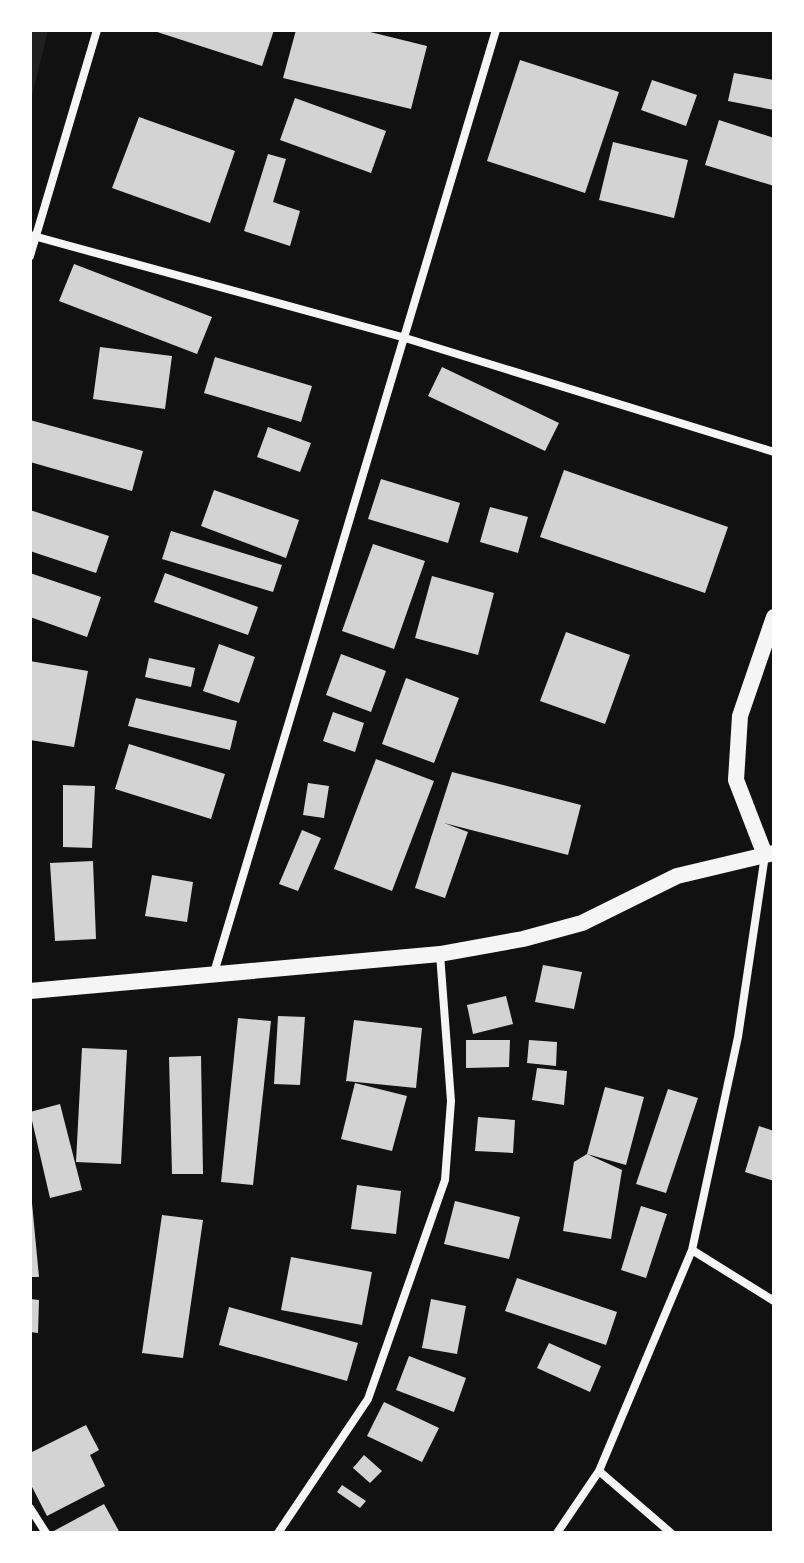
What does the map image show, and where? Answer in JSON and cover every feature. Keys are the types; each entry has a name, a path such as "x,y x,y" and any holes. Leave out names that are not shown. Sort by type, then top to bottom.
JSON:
{"main road":[{"path":"30,991 213,977 440,954 523,939 582,923 677,876 769,854 736,780 740,716 774,617"}],"street":[{"path":"30,256 33,236 97,30"},
{"path":"213,977 496,30"},
{"path":"33,236 402,337 774,452"},
{"path":"557,1533 599,1471 692,1250 738,1037 769,854"},
{"path":"278,1533 368,1399 445,1180 451,1101 440,954"},
{"path":"692,1250 774,1301"},
{"path":"599,1471 671,1533"},
{"path":"30,1508 46,1533"}],"shaded area":[{"path":"30,30 48,30 30,104"}],"building":[{"path":"151,30 274,30 262,66"},
{"path":"296,30 362,30 427,46 411,109 283,78"},
{"path":"520,60 619,92 585,193 487,161"},
{"path":"734,73 774,80 774,110 728,101"},
{"path":"652,80 697,95 686,126 641,110"},
{"path":"295,98 386,131 371,173 280,140"},
{"path":"139,117 235,151 210,223 112,188"},
{"path":"719,120 774,138 774,186 705,165"},
{"path":"613,142 688,160 674,218 599,200"},
{"path":"268,154 286,159 273,202 300,211 290,246 244,231"},
{"path":"74,264 212,317 197,354 59,301"},
{"path":"100,347 172,356 165,409 93,399"},
{"path":"215,357 312,386 301,422 204,393"},
{"path":"442,367 559,423 545,451 428,396"},
{"path":"30,420 143,451 132,491 30,462"},
{"path":"268,427 311,443 300,472 257,457"},
{"path":"564,470 728,527 705,593 540,537"},
{"path":"381,479 460,503 448,543 368,519"},
{"path":"214,490 299,520 286,558 201,526"},
{"path":"490,507 528,517 518,553 480,542"},
{"path":"30,510 109,536 96,573 30,551"},
{"path":"171,531 282,565 273,592 162,559"},
{"path":"373,544 425,561 394,649 342,631"},
{"path":"30,573 101,597 87,637 30,617"},
{"path":"165,573 258,607 248,635 154,602"},
{"path":"432,576 494,593 478,655 415,638"},
{"path":"566,632 630,655 605,724 540,701"},
{"path":"219,644 255,657 239,703 203,691"},
{"path":"341,654 386,671 371,712 326,695"},
{"path":"149,658 195,668 191,687 145,677"},
{"path":"30,661 88,671 74,747 30,740"},
{"path":"406,678 459,698 434,763 382,744"},
{"path":"136,698 237,721 230,750 128,726"},
{"path":"333,712 364,723 355,752 323,741"},
{"path":"129,744 225,774 211,819 115,789"},
{"path":"376,759 434,781 392,891 334,869"},
{"path":"452,772 581,805 568,855 444,823 468,832 445,898 415,888"},
{"path":"308,783 329,786 324,818 303,815"},
{"path":"63,785 95,786 92,848 63,847"},
{"path":"302,830 321,838 298,891 279,884"},
{"path":"93,861 96,939 55,941 50,863"},
{"path":"152,875 193,882 187,922 145,916"},
{"path":"543,965 582,972 574,1009 535,1002"},
{"path":"506,996 513,1024 473,1034 467,1005"},
{"path":"278,1016 305,1017 300,1085 274,1084"},
{"path":"238,1018 271,1021 253,1185 221,1182"},
{"path":"354,1020 422,1028 416,1088 346,1081"},
{"path":"466,1040 510,1040 509,1067 466,1068"},
{"path":"529,1040 557,1042 556,1066 527,1063"},
{"path":"82,1048 127,1050 121,1164 76,1162"},
{"path":"201,1056 203,1174 172,1174 169,1057"},
{"path":"537,1068 567,1071 564,1105 532,1100"},
{"path":"355,1083 407,1096 392,1151 341,1139"},
{"path":"605,1087 644,1097 626,1165 587,1154"},
{"path":"668,1089 698,1098 666,1193 636,1184"},
{"path":"60,1104 82,1190 50,1198 30,1112"},
{"path":"478,1117 515,1120 513,1153 475,1151"},
{"path":"759,1126 774,1131 774,1181 745,1172"},
{"path":"587,1154 622,1170 611,1239 563,1231 574,1162"},
{"path":"30,1182 39,1277 30,1277"},
{"path":"357,1185 401,1191 396,1234 351,1229"},
{"path":"455,1201 520,1217 509,1259 444,1244"},
{"path":"641,1206 667,1214 646,1278 621,1270"},
{"path":"162,1215 203,1220 183,1358 142,1353"},
{"path":"291,1257 372,1272 362,1325 281,1310"},
{"path":"517,1278 617,1312 606,1345 505,1311"},
{"path":"30,1299 39,1300 38,1333 30,1332"},
{"path":"431,1299 466,1306 457,1354 422,1348"},
{"path":"229,1307 358,1343 347,1381 219,1345"},
{"path":"549,1343 601,1366 590,1392 537,1368"},
{"path":"409,1356 466,1378 454,1412 396,1390"},
{"path":"384,1402 439,1428 422,1462 367,1436"},
{"path":"86,1425 99,1450 90,1455 105,1486 47,1516 30,1483 30,1453"},
{"path":"364,1455 382,1471 370,1483 353,1468"},
{"path":"342,1485 366,1501 360,1508 337,1492"},
{"path":"104,1504 120,1533 50,1533"}]}
